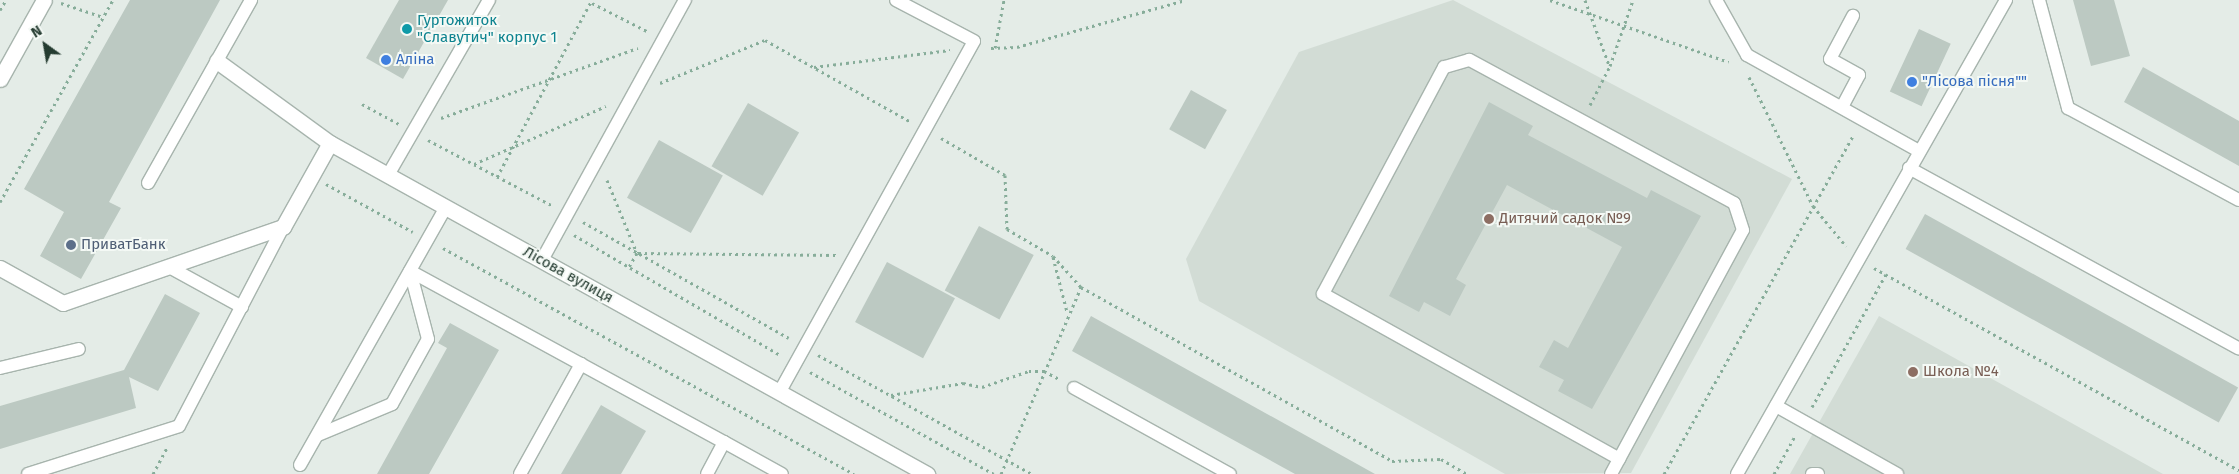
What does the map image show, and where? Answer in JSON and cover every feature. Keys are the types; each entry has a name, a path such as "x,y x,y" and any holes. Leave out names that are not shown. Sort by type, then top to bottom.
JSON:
{"street":[{"path":"0,79 44,0"},
{"name":"Лісова вулиця","path":"217,62 330,143 927,474"},
{"path":"0,268 64,304 283,228 330,143"}],"lane":[{"path":"148,183 251,0"},
{"path":"388,174 489,0"},
{"path":"542,260 685,0"},
{"path":"779,392 974,41 896,0"},
{"path":"1716,0 1747,56 1919,150"},
{"path":"1737,474 1919,150 2006,0"},
{"path":"2039,0 2068,108 2239,200"},
{"path":"1842,107 1859,75 1830,59 1854,16"},
{"path":"1611,474 1743,230 1734,203 1470,60 1444,67 1323,294 1619,459"},
{"path":"1909,168 2239,349"},
{"path":"300,465 446,207"},
{"path":"28,474 179,426 283,228"},
{"path":"171,268 242,307"},
{"path":"410,271 782,474"},
{"path":"318,435 392,404 428,339 410,271"},
{"path":"0,368 78,348"},
{"path":"520,474 581,364"},
{"path":"1074,388 1230,474"},
{"path":"1776,406 1897,474"},
{"path":"707,474 724,442"},
{"path":"1812,474 1818,474"}],"path":[{"path":"0,10 6,0"},
{"path":"54,0 103,17"},
{"path":"0,202 112,0"},
{"path":"995,48 1004,0"},
{"path":"814,67 970,47 1017,47 1185,0"},
{"path":"1550,0 1735,64"},
{"path":"1585,0 1610,66"},
{"path":"1582,121 1610,66 1633,0"},
{"path":"497,177 592,2 664,40"},
{"path":"413,130 549,79 664,40"},
{"path":"474,164 634,94 765,40 1005,175 1008,229 1053,256 1082,287 1392,460 1441,459 1468,474"},
{"path":"1744,67 1813,206 1858,259 2239,470"},
{"path":"362,104 568,214 1032,474"},
{"path":"1664,474 1862,118"},
{"path":"598,158 637,253"},
{"path":"312,176 854,474"},
{"path":"560,228 795,364 994,474"},
{"path":"637,253 855,255"},
{"path":"629,267 637,253"},
{"path":"1053,256 1067,312"},
{"path":"1774,474 1886,274"},
{"path":"1001,474 1009,461 1067,312 1082,287"},
{"path":"890,395 963,383 982,386 1044,371 1074,388"}],"shaded area":[{"name":"Дитячий садок №9","path":"1453,0 1792,179 1631,473 1505,474 1199,301 1186,259 1299,52"},
{"name":"Школа №4","path":"1879,316 2163,474 1790,474"}],"building":[{"path":"130,0 220,0 109,202 121,208 81,279 40,256 64,212 24,189"},
{"name":"Гуртожиток \"Славутич\" корпус 1","path":"399,0 448,0 403,79 366,58"},
{"path":"2073,0 2114,0 2130,56 2091,66"},
{"path":"1919,29 1951,44 1922,106 1890,92"},
{"path":"2143,67 2239,121 2239,166 2124,102"},
{"path":"1191,90 1227,110 1205,149 1169,129"},
{"path":"1489,102 1533,126 1528,135 1647,198 1651,190 1701,216 1592,409 1558,391 1564,380 1539,367 1554,340 1568,348 1622,247 1507,185 1456,279 1466,285 1450,316 1424,302 1419,312 1389,296"},
{"path":"748,103 799,132 763,196 712,166"},
{"path":"659,140 723,175 691,233 627,198"},
{"path":"1925,214 2238,388 2219,423 1906,249"},
{"path":"979,226 1034,255 999,320 945,290"},
{"path":"887,262 955,298 923,358 855,322"},
{"path":"165,294 200,313 158,391 129,377 136,408 0,449 0,406 124,370"},
{"path":"1091,316 1375,474 1295,474 1072,351"},
{"path":"450,323 499,350 429,474 377,474 447,348 438,343"},
{"path":"601,405 646,431 621,474 561,474"}],"place":[{"name":"Гуртожиток \"Славутич\" корпус 1","path":"407,29"},
{"name":"Аліна","path":"386,60"},
{"name":"\"Лісова пісня\"\"","path":"1912,82"},
{"name":"Дитячий садок №9","path":"1489,219"},
{"name":"ПриватБанк","path":"71,245"},
{"name":"Школа №4","path":"1913,372"}]}
